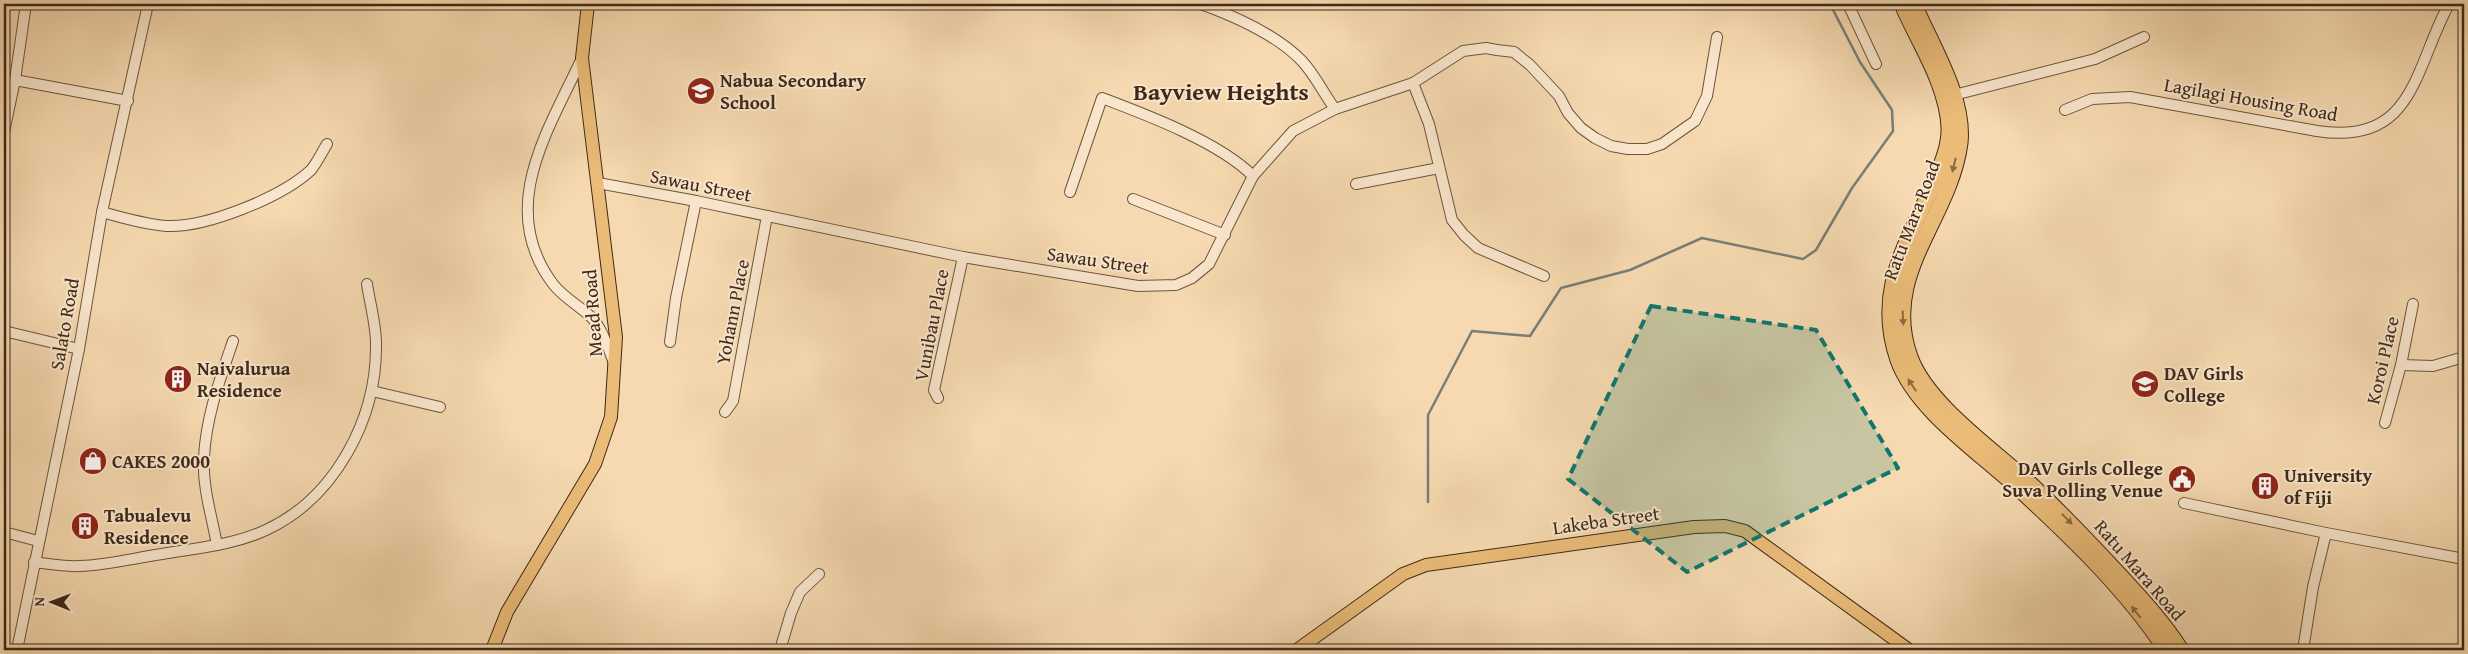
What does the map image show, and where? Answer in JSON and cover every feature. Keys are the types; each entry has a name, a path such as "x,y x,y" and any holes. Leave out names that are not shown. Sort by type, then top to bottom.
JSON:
{"highway":[{"name":"Ratu Mara Road","path":"1902,4 1938,85 1944,101 1949,127 1948,141 1942,162 1903,249 1891,284 1889,314 1898,361 1914,389 1943,421 2072,540 2118,590 2166,650"},
{"name":"Ratu Mara Road","path":"1914,4 1954,95 1959,120 1960,142 1944,196 1914,259 1905,288 1903,321 1910,358 1931,394 2073,525 2152,610 2181,650"}],"main road":[{"name":"Mead Road","path":"492,650 506,612 595,464 611,417 616,337 582,58 588,4"},
{"name":"Lakeba Street","path":"1297,650 1403,574 1426,565 1694,527 1725,526 1745,531 1909,650"}],"street":[{"path":"4,132 15,80 26,4"},
{"name":"Salato Road","path":"17,650 78,349 102,212 148,4"},
{"path":"1201,4 1223,12 1286,46 1304,63 1335,109"},
{"path":"1848,4 1876,64"},
{"name":"Lagilagi Housing Road","path":"2065,110 2092,99 2130,97 2338,134 2354,133 2373,128 2402,106 2411,92 2449,4"},
{"name":"Sawau Street","path":"598,183 696,201 963,257 1138,286 1159,287 1176,284 1192,278 1209,264 1253,176 1293,131 1335,109 1413,83 1462,51 1486,48 1514,52 1545,79 1581,128 1611,146 1628,149 1647,149 1662,144 1694,120 1707,96 1718,37"},
{"path":"1954,95 2096,59 2144,37"},
{"path":"582,58 532,172 527,195 527,218 536,257 543,271 556,288 591,317 602,334 615,364"},
{"path":"15,80 128,101"},
{"path":"1413,83 1429,124 1452,220 1478,248 1544,276"},
{"path":"1070,192 1102,98 1179,130 1235,161 1253,176"},
{"path":"102,212 167,226 206,220 237,211 291,186 312,168 327,144"},
{"path":"1356,184 1439,168"},
{"path":"1133,199 1225,235"},
{"path":"670,342 676,298 696,201"},
{"name":"Yohann Place","path":"725,412 733,401 767,216"},
{"name":"Vunibau Place","path":"938,398 934,390 963,257"},
{"path":"34,562 80,566 217,545 265,531 290,517 311,500 342,462 354,439 372,391 376,343 367,284"},
{"name":"Koroi Place","path":"2385,423 2401,365 2413,304"},
{"path":"4,331 78,349"},
{"path":"217,545 206,488 204,458 212,404 233,341"},
{"path":"2401,365 2433,366 2464,357"},
{"path":"372,391 440,407"},
{"path":"2184,503 2326,534 2464,558"},
{"path":"4,532 38,541"},
{"path":"2303,650 2313,587 2326,534"},
{"path":"780,650 791,613 800,592 819,574"}],"highlighted area":[{"path":"1651,306 1816,330 1898,468 1687,572 1568,479"}],"waterway":[{"path":"1428,502 1428,415 1472,331 1530,336 1561,288 1630,270 1702,238 1803,259 1816,250 1852,188 1893,131 1892,110 1860,62 1830,4"}],"place":[{"name":"Nabua Secondary School","path":"701,91"},
{"name":"Naivalurua Residence","path":"178,379"},
{"name":"DAV Girls College","path":"2145,384"},
{"name":"CAKES 2000","path":"93,461"},
{"name":"DAV Girls College Suva Polling Venue","path":"2182,479"},
{"name":"University of Fiji","path":"2265,486"},
{"name":"Tabualevu Residence","path":"85,526"}],"district":[{"name":"Bayview Heights","path":"1221,91"}]}
